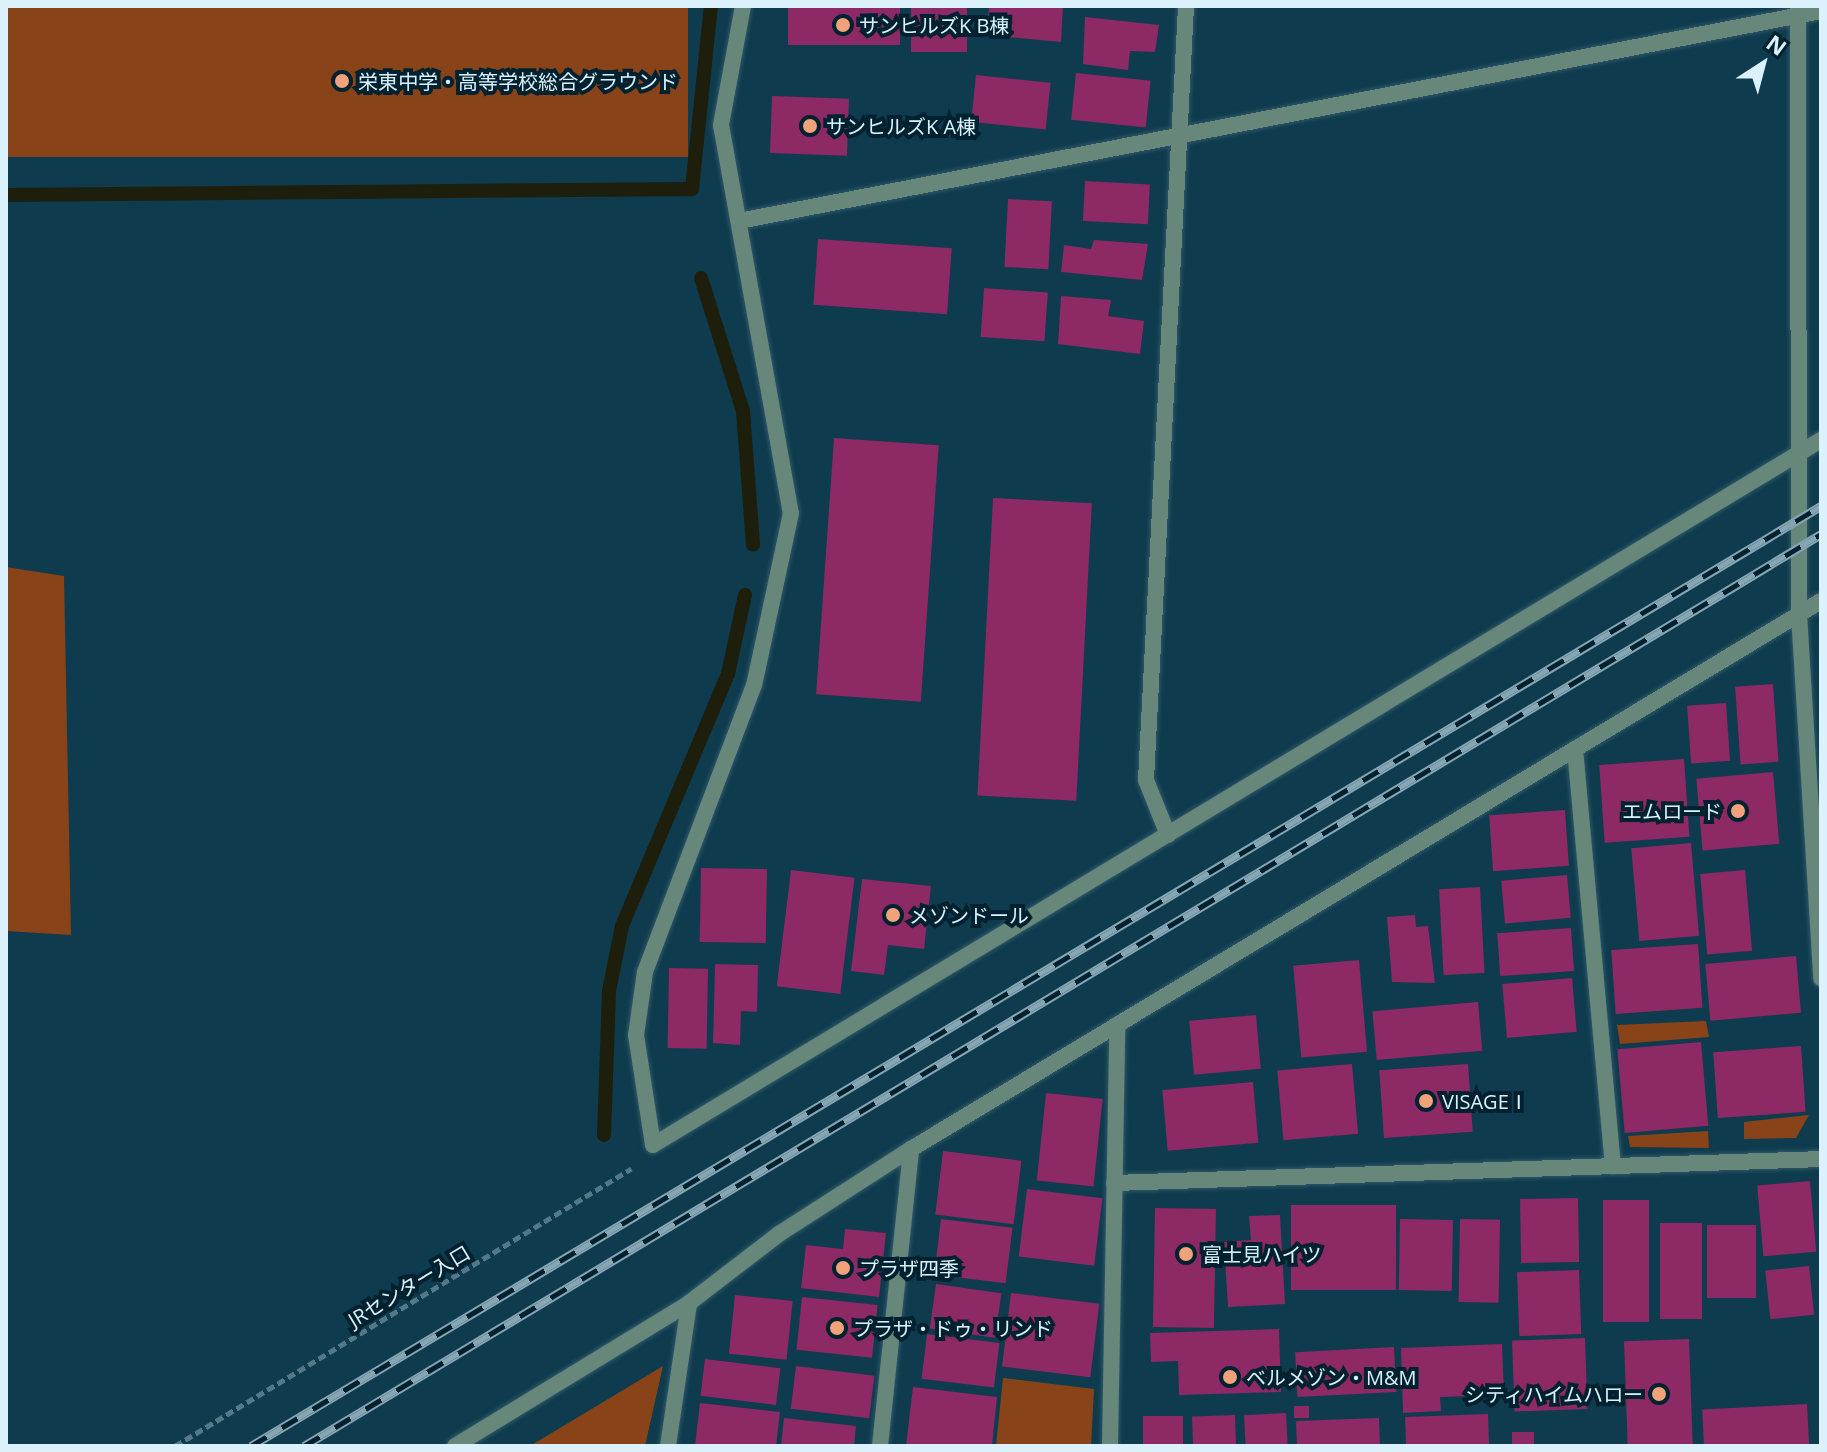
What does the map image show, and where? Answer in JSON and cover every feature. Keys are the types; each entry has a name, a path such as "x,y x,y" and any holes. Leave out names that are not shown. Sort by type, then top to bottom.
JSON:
{"street":[{"path":"743,6 721,125 791,513 754,685 645,972 636,1035 653,1145 1821,440"},
{"path":"1168,835 1146,780 1186,6"},
{"path":"739,221 1798,13 1821,11"},
{"path":"1798,13 1799,614 1821,978"},
{"path":"455,1446 689,1303 779,1234 911,1149 1821,601"},
{"path":"1575,749 1613,1166"},
{"path":"1110,1446 1117,1025"},
{"path":"880,1446 911,1149"},
{"path":"1114,1183 1821,1159"},
{"path":"668,1446 689,1303"}],"path":[{"name":"JRセンター入口","path":"175,1446 629,1171 653,1145"}],"shaded area":[{"name":"栄東中学・高等学校総合グラウンド","path":"6,6 688,6 688,157 6,157"},
{"path":"6,567 64,576 71,935 6,931"},
{"path":"1706,1021 1709,1037 1620,1044 1617,1025"},
{"path":"1809,1115 1796,1138 1744,1139 1744,1122"},
{"path":"1708,1131 1709,1148 1630,1147 1628,1136"},
{"path":"663,1366 645,1446 530,1446"},
{"path":"1003,1378 1094,1389 1091,1446 996,1446"}],"building":[{"name":"サンヒルズK B棟","path":"788,6 900,6 900,45 788,45"},
{"path":"911,6 967,6 967,52 911,52"},
{"path":"989,6 1063,6 1061,42 987,35"},
{"path":"1085,17 1159,25 1155,52 1130,51 1128,70 1083,64"},
{"path":"1076,73 1151,81 1146,128 1071,120"},
{"path":"976,75 1051,83 1046,130 971,122"},
{"name":"サンヒルズK A棟","path":"772,96 849,99 847,156 770,153"},
{"path":"1085,181 1150,184 1148,224 1083,221"},
{"path":"1008,199 1052,201 1048,269 1004,267"},
{"path":"818,239 952,248 947,314 813,305"},
{"path":"1094,240 1148,244 1142,280 1061,272 1064,245 1091,249"},
{"path":"984,288 1048,292 1044,341 981,337"},
{"path":"1061,296 1111,300 1108,316 1144,321 1140,354 1058,344"},
{"path":"834,438 939,445 921,702 816,694"},
{"path":"993,498 1092,503 1076,801 977,796"},
{"path":"1773,684 1778,762 1741,764 1735,687"},
{"path":"1726,703 1730,761 1691,764 1687,706"},
{"path":"1684,759 1689,837 1605,843 1599,765"},
{"name":"エムロード","path":"1773,772 1779,844 1703,850 1696,779"},
{"path":"1565,810 1569,866 1493,871 1489,815"},
{"path":"1691,843 1699,936 1639,941 1631,848"},
{"path":"701,868 767,869 766,943 700,942"},
{"path":"791,870 855,878 840,994 777,986"},
{"path":"1745,870 1752,951 1707,955 1700,874"},
{"path":"1567,875 1571,918 1505,924 1501,881"},
{"name":"メゾンドール","path":"862,879 931,886 924,949 888,945 884,975 851,971"},
{"path":"1480,887 1485,973 1444,975 1439,889"},
{"path":"1415,915 1416,927 1428,926 1435,983 1392,982 1387,917"},
{"path":"1571,928 1574,971 1500,976 1497,933"},
{"path":"1698,944 1702,1008 1616,1014 1611,950"},
{"path":"1796,956 1801,1013 1710,1021 1705,964"},
{"path":"1359,960 1367,1052 1301,1057 1293,966"},
{"path":"715,964 758,965 757,1012 741,1011 740,1045 713,1043"},
{"path":"669,968 708,969 707,1049 668,1048"},
{"path":"1572,978 1577,1032 1507,1038 1502,984"},
{"path":"1478,1002 1482,1051 1377,1060 1372,1011"},
{"path":"1256,1015 1261,1069 1194,1075 1189,1021"},
{"path":"1701,1042 1708,1126 1625,1133 1617,1049"},
{"path":"1801,1046 1806,1112 1718,1118 1713,1052"},
{"path":"1352,1064 1358,1134 1283,1140 1277,1071"},
{"name":"VISAGEⅠ","path":"1468,1064 1473,1132 1384,1138 1379,1070"},
{"path":"1253,1082 1258,1143 1168,1151 1162,1090"},
{"path":"1046,1093 1103,1099 1093,1186 1037,1181"},
{"path":"943,1151 1021,1161 1014,1224 935,1215"},
{"path":"1810,1181 1816,1252 1763,1256 1757,1186"},
{"path":"1027,1189 1102,1198 1094,1266 1019,1256"},
{"path":"1578,1198 1579,1262 1521,1263 1520,1199"},
{"path":"1603,1200 1649,1200 1649,1322 1603,1322"},
{"path":"1291,1205 1396,1205 1396,1290 1291,1290"},
{"name":"富士見ハイツ","path":"1155,1208 1216,1209 1214,1328 1153,1327"},
{"path":"1280,1215 1285,1304 1228,1307 1224,1242 1251,1240 1249,1216"},
{"path":"941,1219 1012,1228 1006,1283 934,1275"},
{"path":"1400,1219 1453,1220 1452,1291 1399,1290"},
{"path":"1460,1219 1500,1220 1499,1303 1459,1302"},
{"path":"1660,1223 1702,1223 1702,1319 1660,1319"},
{"path":"1707,1225 1756,1225 1756,1298 1707,1298"},
{"name":"プラザ四季","path":"845,1229 886,1233 879,1297 801,1288 806,1245 843,1249"},
{"path":"1809,1266 1814,1315 1770,1319 1765,1271"},
{"path":"1579,1270 1581,1334 1519,1336 1517,1272"},
{"path":"936,1284 1001,1293 995,1338 930,1329"},
{"path":"1011,1293 1099,1304 1090,1377 1002,1366"},
{"path":"735,1295 793,1301 787,1360 729,1354"},
{"name":"プラザ・ドゥ・リンド","path":"802,1297 878,1305 872,1358 796,1350"},
{"name":"ベルメゾン・M&M","path":"1279,1329 1281,1392 1179,1395 1178,1361 1151,1362 1150,1333"},
{"path":"927,1334 999,1343 994,1388 922,1379"},
{"path":"1585,1338 1587,1409 1515,1412 1512,1341"},
{"name":"シティハイムハロー","path":"1689,1339 1693,1446 1628,1446 1624,1341"},
{"path":"1502,1344 1504,1395 1440,1397 1441,1411 1403,1413 1401,1348"},
{"path":"1394,1347 1396,1392 1297,1397 1295,1352"},
{"path":"705,1359 780,1368 776,1405 700,1396"},
{"path":"796,1366 874,1376 869,1418 791,1409"},
{"path":"913,1387 997,1397 992,1446 906,1446"},
{"path":"700,1403 780,1412 776,1446 695,1446"},
{"path":"1807,1404 1809,1446 1704,1446 1702,1409"},
{"path":"1294,1406 1309,1406 1309,1418 1294,1418"},
{"path":"1286,1413 1288,1446 1246,1446 1244,1415"},
{"path":"1488,1414 1489,1446 1406,1446 1405,1417"},
{"path":"1235,1415 1236,1446 1193,1446 1192,1417"},
{"path":"1143,1416 1183,1416 1183,1446 1143,1446"},
{"path":"784,1418 856,1426 854,1446 781,1446"},
{"path":"1379,1418 1380,1446 1297,1446 1296,1421"},
{"path":"1512,1432 1534,1432 1534,1446 1512,1446"}],"waterway":[{"path":"6,195 692,189 711,6"},
{"path":"701,278 743,411 753,545"},
{"path":"604,1135 609,991 622,926 728,674 745,595"}],"railway":[{"path":"251,1446 1821,506"},
{"path":"304,1446 1821,534"}],"place":[{"name":"サンヒルズK B棟","path":"843,25"},
{"name":"栄東中学・高等学校総合グラウンド","path":"342,81"},
{"name":"サンヒルズK A棟","path":"810,126"},
{"name":"エムロード","path":"1738,811"},
{"name":"メゾンドール","path":"893,915"},
{"name":"VISAGEⅠ","path":"1426,1101"},
{"name":"富士見ハイツ","path":"1186,1254"},
{"name":"プラザ四季","path":"843,1268"},
{"name":"プラザ・ドゥ・リンド","path":"837,1328"},
{"name":"ベルメゾン・M&M","path":"1230,1377"},
{"name":"シティハイムハロー","path":"1659,1394"}]}
